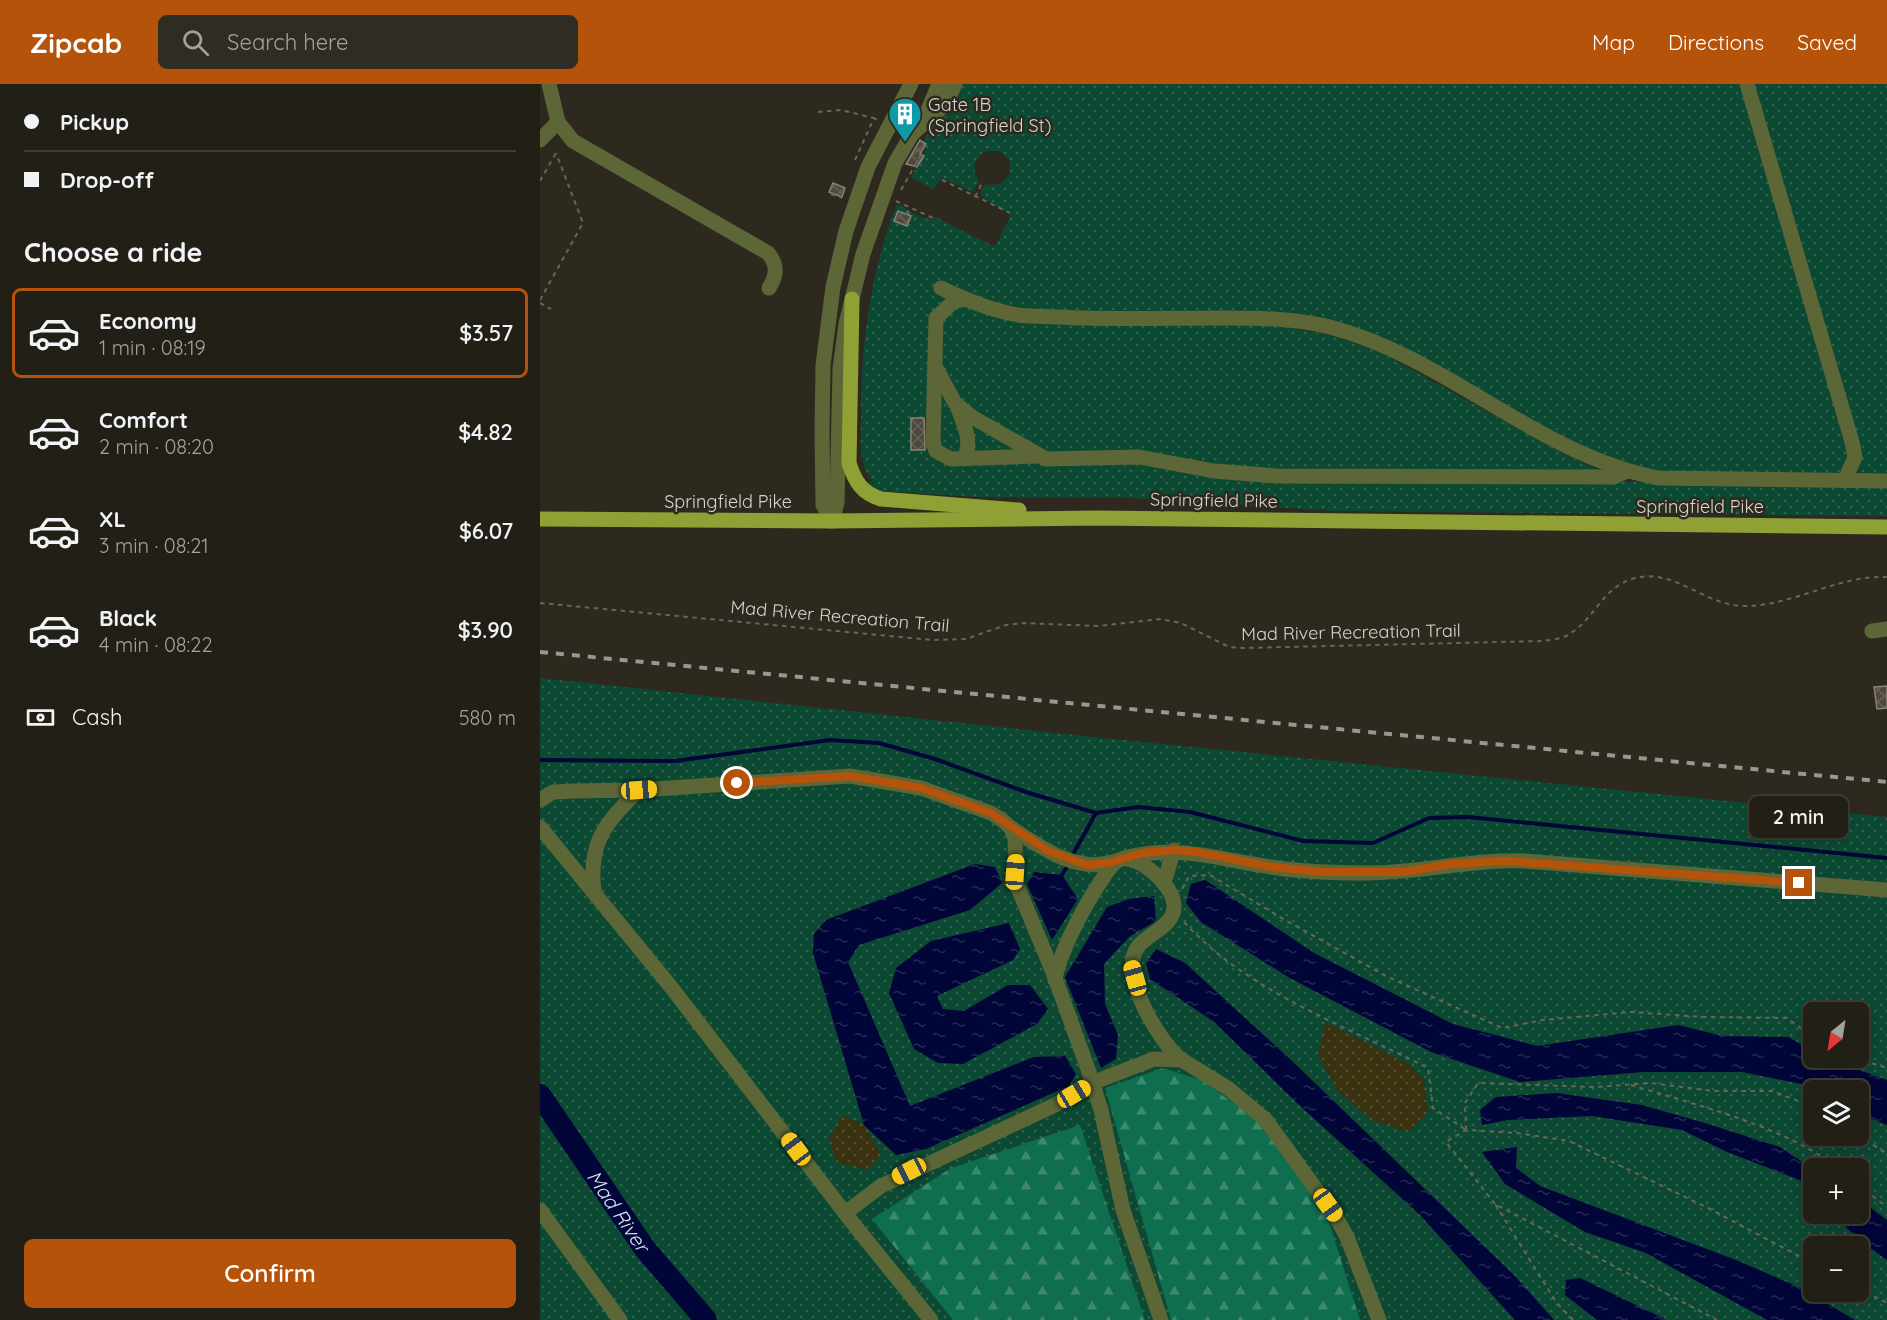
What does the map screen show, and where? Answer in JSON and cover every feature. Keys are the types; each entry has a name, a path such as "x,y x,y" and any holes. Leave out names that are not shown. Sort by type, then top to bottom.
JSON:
{"main road":[{"path":"852,299 849,463 857,482 864,491 881,499 1097,518"},
{"name":"Springfield Pike","path":"540,519 832,521 1097,518 1887,527"}],"street":[{"path":"549,84 558,122 564,132 581,148 768,253 773,259 776,274 769,288"},
{"path":"832,521 823,504 823,376 826,332 841,249 868,167 911,84"},
{"path":"892,178 904,168 916,147 939,84"},
{"path":"832,521 837,503 840,369 852,299 870,229 892,178 895,163 912,134 946,104 955,84"},
{"path":"1747,84 1852,442 1855,457 1845,480"},
{"path":"897,110 923,123"},
{"path":"540,141 558,122"},
{"path":"868,167 892,178"},
{"path":"941,288 964,299 1015,315 1081,318 1267,318 1329,327 1359,336 1400,354 1579,454 1625,472 1658,478 1887,481"},
{"path":"964,299 953,302 936,318 933,442 936,451 951,459 1039,456 1065,460 1139,457 1214,471 1277,476 1614,477 1625,472"},
{"path":"935,366 958,405 967,430 969,444 964,459"},
{"path":"958,405 972,417 1039,456"},
{"path":"540,800 553,792 639,790 850,776 921,788 952,798 991,813 1061,857 1098,865 1174,850 1197,852 1272,867 1324,872 1405,872 1450,864 1516,861 1887,890"},
{"path":"594,892 592,862 594,851 612,817 639,790"},
{"path":"1008,825 1017,848 1016,883 1055,980 1101,1110 1123,1210 1161,1320"},
{"path":"540,827 671,987 845,1213 931,1320"},
{"path":"1164,882 1174,850"},
{"path":"1055,980 1058,965 1097,887 1120,860"},
{"path":"1120,860 1148,868 1164,882 1174,900 1174,910 1158,932 1136,949 1132,966 1149,1018 1159,1037 1182,1060 1229,1089 1266,1120 1336,1217 1347,1236 1379,1320"},
{"path":"845,1213 881,1186 1055,1105 1092,1083 1154,1059 1182,1060"},
{"path":"540,1210 620,1320"}],"path":[{"path":"818,112 841,110 874,118"},
{"path":"916,147 923,151 896,201 933,218"},
{"path":"540,181 556,153 583,223 540,301 551,309"},
{"path":"942,180 1010,213"},
{"path":"975,196 982,183"},
{"path":"906,214 910,208"},
{"name":"Mad River Recreation Trail","path":"540,603 932,640 966,639 1006,625 1023,623 1098,626 1160,619 1181,624 1229,647 1284,648 1543,641 1565,636 1582,624 1600,600 1615,586 1642,577 1666,578 1715,601 1745,606 1805,596 1846,581 1887,577"},
{"path":"1803,1030 1787,1018 1703,1017 1631,1012 1543,1020 1502,1028 1388,977 1210,875 1189,876 1174,910 1205,945 1286,998 1428,1068 1433,1108 1466,1130 1517,1133 1569,1141 1708,1208 1803,1258"},
{"path":"1869,1062 1887,1068"},
{"path":"1466,1130 1465,1103 1478,1083 1564,1087 1651,1083 1713,1091 1772,1092 1803,1103"},
{"path":"1629,1084 1736,1117 1825,1158"},
{"path":"1466,1130 1446,1142 1495,1204 1556,1302 1573,1320"},
{"path":"1869,1143 1887,1154"},
{"path":"1869,1193 1887,1207"},
{"path":"1495,1204 1717,1320"},
{"path":"1869,1294 1887,1303"}],"green space":[{"path":"962,84 1742,84 1849,450 1845,467 1838,473 1659,472 1608,461 1337,323 1048,312 990,302 939,282 932,287 951,298 938,305 932,313 940,457 1128,462 1205,473 1887,487 1887,516 1333,511 1136,498 981,497 879,491 868,484 872,480 862,458 861,389 865,335 874,282 897,204 918,216 932,220 935,217 995,247 1011,215 983,198 981,192 984,185 1001,184 1010,174 1010,161 1000,151 986,151 976,160 975,172 979,181 973,192 942,178 933,189 911,177 926,150 923,142 933,126 948,114"},
{"path":"1752,84 1887,84 1887,474 1858,474 1859,451"},
{"path":"954,306 1277,325 1336,336 1384,354 1562,453 1606,473 1278,473 1056,457 961,405 937,356 939,318"},
{"path":"936,381 1030,455 958,456 940,449"},
{"path":"540,678 1102,738 1887,817 1887,1320 540,1320"},
{"path":"1163,1068 1201,1080 1258,1120 1328,1219 1360,1320 1171,1320 1105,1088"},
{"path":"1080,1125 1145,1320 953,1320 872,1219 951,1168"}],"sand":[{"path":"1325,1022 1409,1064 1424,1080 1428,1112 1409,1132 1373,1121 1337,1090 1318,1055"},
{"path":"843,1115 864,1125 881,1155 867,1170 836,1162 829,1137"}],"water":[{"path":"975,864 995,867 1002,883 970,910 859,945 848,962 910,1106 1034,1057 1065,1056 1076,1074 1069,1086 926,1149 896,1155 864,1125 813,953 814,934 826,920"},
{"path":"1034,872 1062,875 1078,899 1052,940 1027,884"},
{"path":"1205,880 1314,953 1453,1024 1537,1046 1678,1025 1723,1036 1788,1037 1803,1045 1803,1068 1854,1068 1887,1080 1887,1125 1869,1118 1869,1080 1803,1080 1803,1084 1742,1072 1643,1072 1520,1082 1431,1052 1288,977 1201,922 1186,903 1191,884"},
{"path":"1154,896 1156,921 1129,937 1104,964 1105,1004 1118,1035 1116,1059 1101,1068 1065,977 1107,907 1129,899"},
{"path":"1009,923 1020,949 1013,960 937,996 943,1009 964,1011 1008,985 1030,985 1048,1009 1037,1024 963,1064 938,1063 914,1049 889,993 896,968 931,941"},
{"path":"1156,949 1185,963 1291,1060 1514,1275 1554,1320 1515,1320 1420,1215 1297,1103 1213,1021 1150,979 1146,963"},
{"path":"1556,1093 1642,1105 1780,1147 1803,1162 1803,1182 1727,1152 1682,1130 1592,1116 1508,1120 1482,1125 1480,1110 1496,1097"},
{"path":"1517,1147 1516,1168 1540,1186 1736,1260 1803,1289 1803,1302 1825,1302 1855,1320 1767,1320 1646,1253 1585,1232 1505,1184 1482,1152"},
{"path":"1869,1206 1887,1220 1887,1260 1869,1247 1869,1236 1855,1236 1843,1224 1869,1224"},
{"path":"1580,1278 1667,1320 1597,1320 1565,1295 1566,1280"}],"building":[{"path":"920,140 926,144 920,154 924,156 917,167 906,164"},
{"path":"833,183 845,188 842,197 829,192"},
{"path":"898,211 911,216 907,226 894,221"},
{"path":"911,418 924,418 925,450 911,450"},
{"path":"1887,686 1887,708 1877,709 1874,687"}],"waterway":[{"path":"540,760 675,761 830,740 879,743 935,759 1026,792 1096,813 1138,807 1190,812 1303,841 1373,843 1429,818 1468,817 1887,858"},
{"path":"1071,858 1096,813"},
{"path":"1062,875 1068,865"},
{"name":"Mad River","path":"540,1095 645,1249 706,1320"}],"railway":[{"path":"540,652 1887,782"}],"place":[{"name":"Gate 1B (Springfield St)","path":"905,143"}],"route":[{"path":"737,783 850,776 921,788 991,813 1048,851 1087,865 1109,863 1142,853 1174,850 1197,852 1272,867 1324,872 1405,872 1450,864 1525,861 1799,883"}]}
